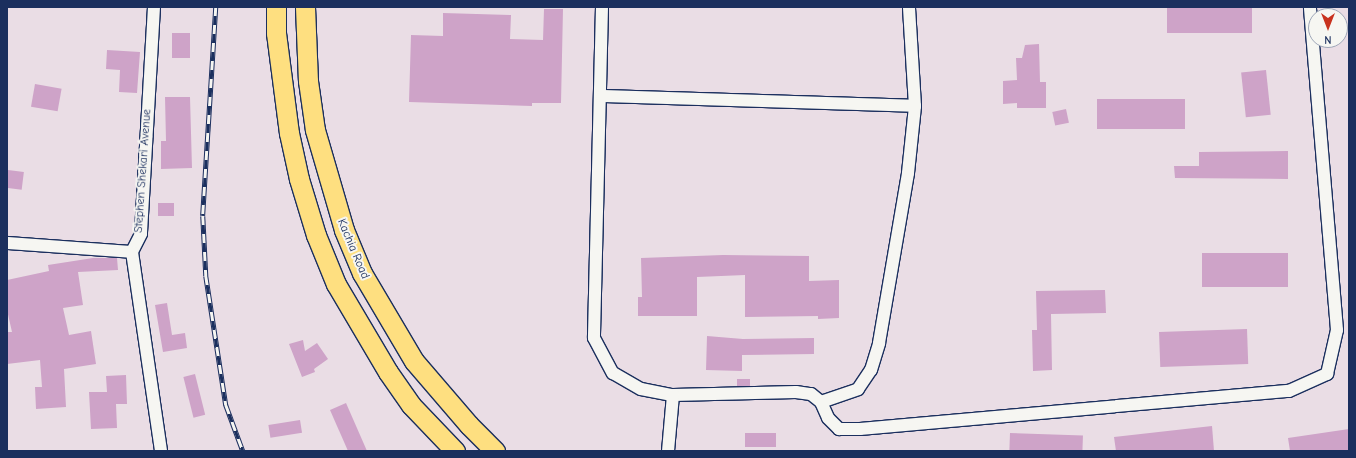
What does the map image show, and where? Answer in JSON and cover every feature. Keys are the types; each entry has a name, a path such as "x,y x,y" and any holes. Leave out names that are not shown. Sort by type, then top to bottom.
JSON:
{"main road":[{"path":"276,7 277,40 289,133 299,179 316,235 336,284 388,372 411,405 455,451"},
{"name":"Kachia Road","path":"305,7 308,81 315,130 344,230 362,273 414,361 458,413 495,451"}],"street":[{"name":"Stephen Shekari Avenue","path":"132,252 140,234 154,7"},
{"path":"602,7 602,96 594,338 613,374 641,389 673,395 796,392 811,394 821,402 828,418 839,429 860,429 1289,391 1327,374 1337,330 1310,7"},
{"path":"821,402 858,389 871,370 879,343 905,188 915,106 909,7"},
{"path":"602,96 915,106"},
{"path":"7,243 132,252 161,451"},
{"path":"668,451 673,395"}],"building":[{"path":"1167,7 1252,7 1252,33 1167,33"},
{"path":"544,9 563,9 561,103 532,103 532,106 409,102 411,35 443,36 443,13 511,15 510,39 543,40"},
{"path":"172,33 190,33 190,58 172,58"},
{"path":"1039,44 1040,82 1046,82 1046,108 1017,108 1017,103 1003,104 1003,81 1017,80 1016,58 1022,58 1025,45"},
{"path":"107,50 140,52 137,93 119,92 120,70 106,69"},
{"path":"1266,70 1271,115 1246,117 1241,73"},
{"path":"35,84 62,89 58,111 31,107"},
{"path":"165,97 190,97 192,168 161,169 161,141 166,141"},
{"path":"1097,99 1185,99 1185,129 1097,129"},
{"path":"1066,109 1069,123 1055,126 1052,112"},
{"path":"1288,151 1288,179 1175,178 1174,166 1199,166 1199,152"},
{"path":"8,170 24,172 22,190 7,188"},
{"path":"158,203 174,203 174,216 158,216"},
{"path":"1202,253 1288,253 1288,287 1202,287"},
{"path":"723,255 809,256 809,281 839,280 839,318 818,319 818,316 745,317 745,275 697,277 697,316 638,316 638,297 642,297 641,258"},
{"path":"93,258 117,258 118,270 78,272 83,305 63,308 69,335 91,331 96,364 64,369 66,407 36,409 35,387 42,387 40,360 7,364 7,332 12,332 7,310 7,280 49,271 48,265"},
{"path":"1105,290 1106,313 1051,314 1052,370 1033,371 1032,330 1037,330 1036,291"},
{"path":"167,303 172,335 185,333 187,348 163,352 155,305"},
{"path":"1247,329 1248,364 1160,367 1159,332"},
{"path":"707,336 743,339 814,338 814,354 742,355 742,371 706,370"},
{"path":"303,340 305,351 317,343 328,359 314,369 315,372 302,377 289,344"},
{"path":"195,374 205,415 194,418 183,377"},
{"path":"126,375 127,404 116,404 117,428 91,429 89,392 107,392 106,376"},
{"path":"737,379 750,379 750,386 737,386"},
{"path":"346,403 367,451 348,451 330,410"},
{"path":"300,420 302,433 270,438 268,425"},
{"path":"1212,426 1214,451 1116,451 1114,437"},
{"path":"1349,429 1349,451 1290,451 1288,438"},
{"path":"745,433 776,433 776,447 745,447"},
{"path":"1010,433 1083,436 1082,451 1009,451"}],"railway":[{"path":"216,7 203,216 206,276 226,405 243,451"}]}
